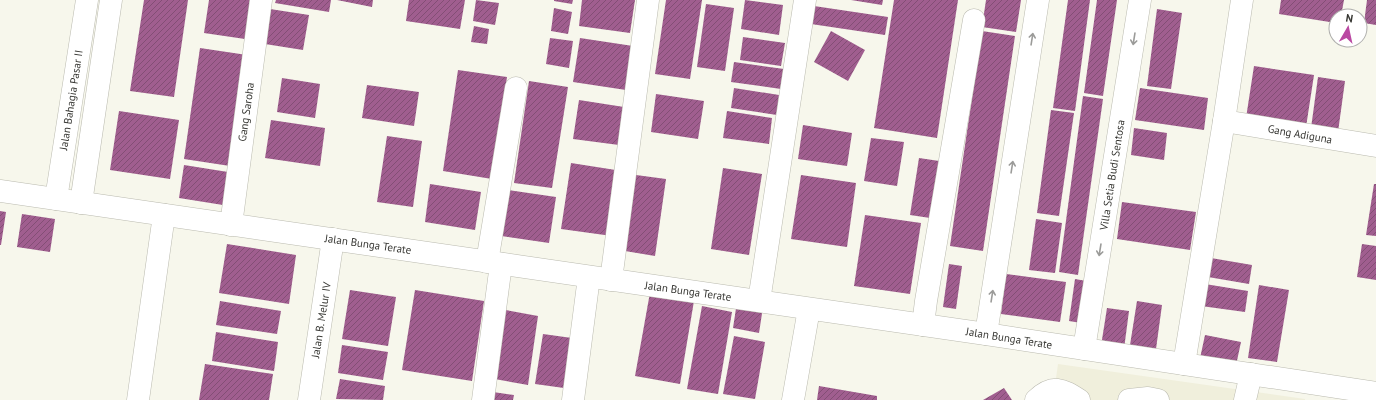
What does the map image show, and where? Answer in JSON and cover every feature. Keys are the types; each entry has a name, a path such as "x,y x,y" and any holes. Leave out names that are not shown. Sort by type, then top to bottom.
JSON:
{"street":[{"name":"Jalan Bahagia Pasar II","path":"56,199 86,0"},
{"path":"81,203 111,0"},
{"name":"Gang Saroha","path":"231,225 261,0"},
{"path":"610,280 648,0"},
{"path":"759,301 805,0"},
{"path":"986,334 1038,0"},
{"name":"Villa Setia Budi Sentosa","path":"1084,349 1140,0"},
{"path":"1184,364 1224,121 1242,0"},
{"path":"923,325 974,20"},
{"path":"483,400 494,263 516,88"},
{"name":"Gang Adiguna","path":"1224,121 1376,146"},
{"name":"Jalan Bunga Terate","path":"0,191 809,308 1376,393"},
{"path":"138,400 164,215"},
{"name":"Jalan B. Melur IV","path":"308,400 333,239"},
{"path":"573,400 589,277"},
{"path":"793,400 809,308"},
{"path":"1245,400 1250,374"},
{"path":"1036,400 1046,393 1057,390 1062,390 1079,400"},
{"path":"1129,400 1148,398 1158,400"}],"shaded area":[{"path":"1058,364 1305,399 1305,400 1053,400"}],"building":[{"path":"144,0 188,0 174,97 130,91"},
{"path":"209,0 251,0 245,39 204,33"},
{"path":"276,0 331,0 329,12 275,3"},
{"path":"337,0 373,0 372,7"},
{"path":"409,0 465,0 460,29 406,21"},
{"path":"476,0 499,3 495,25 473,21"},
{"path":"554,0 573,0 572,4"},
{"path":"582,0 635,0 630,33 579,26"},
{"path":"666,0 702,0 690,79 655,74"},
{"path":"745,0 783,5 779,35 741,29"},
{"path":"851,0 883,0 882,5"},
{"path":"894,0 958,0 937,138 874,128"},
{"path":"986,0 1021,0 1016,32 982,27"},
{"path":"1068,0 1090,0 1075,111 1053,108"},
{"path":"1097,0 1117,0 1103,96 1084,93"},
{"path":"1281,0 1344,0 1342,8 1328,8 1328,22 1279,14"},
{"path":"1367,0 1376,0 1376,25 1368,24 1368,8 1366,8"},
{"path":"706,4 734,8 725,71 697,67"},
{"path":"814,6 888,17 885,35 811,24"},
{"path":"554,8 572,12 568,34 551,31"},
{"path":"270,9 309,15 303,50 265,44"},
{"path":"1157,9 1182,13 1171,89 1147,86"},
{"path":"474,26 489,29 487,44 471,42"},
{"path":"831,31 865,50 848,81 814,62"},
{"path":"982,31 1015,36 983,251 950,246"},
{"path":"743,37 785,43 781,66 740,60"},
{"path":"550,38 573,41 569,68 546,64"},
{"path":"580,38 633,46 626,90 573,82"},
{"path":"200,48 247,55 230,166 184,159"},
{"path":"734,62 784,69 781,89 731,82"},
{"path":"1254,66 1314,75 1306,127 1246,118"},
{"path":"458,70 507,77 492,179 443,171"},
{"path":"1318,77 1345,81 1338,132 1311,128"},
{"path":"282,78 320,84 315,118 277,112"},
{"path":"529,81 568,87 552,188 514,183"},
{"path":"367,85 419,92 414,126 362,118"},
{"path":"734,88 779,95 777,115 731,108"},
{"path":"1140,88 1208,98 1204,130 1135,120"},
{"path":"656,94 704,101 698,139 651,132"},
{"path":"1083,96 1103,99 1078,275 1059,272"},
{"path":"579,100 624,107 619,145 573,139"},
{"path":"1051,110 1074,113 1059,216 1037,213"},
{"path":"119,111 179,120 170,179 110,170"},
{"path":"727,111 772,118 769,144 723,138"},
{"path":"271,120 325,128 320,166 265,158"},
{"path":"803,125 852,133 847,166 798,159"},
{"path":"1134,128 1167,133 1164,160 1131,155"},
{"path":"387,136 422,141 413,207 377,202"},
{"path":"871,138 904,142 897,186 864,181"},
{"path":"919,158 946,162 937,219 910,215"},
{"path":"571,163 622,171 612,236 561,229"},
{"path":"184,165 228,172 223,205 179,198"},
{"path":"723,168 762,174 749,255 711,249"},
{"path":"636,175 666,179 655,256 625,251"},
{"path":"801,175 856,183 847,247 791,239"},
{"path":"430,184 481,192 475,230 425,222"},
{"path":"1374,184 1376,184 1376,236 1366,235"},
{"path":"501,189 556,197 549,243 494,235"},
{"path":"1122,202 1196,212 1190,250 1117,239"},
{"path":"0,211 6,212 1,245 0,245"},
{"path":"22,214 55,219 50,252 17,247"},
{"path":"865,215 921,223 910,294 854,286"},
{"path":"1036,219 1062,223 1055,273 1029,270"},
{"path":"227,244 296,255 289,304 219,293"},
{"path":"1362,244 1376,246 1376,280 1357,277"},
{"path":"1211,258 1252,265 1249,284 1208,277"},
{"path":"949,264 962,266 956,309 943,307"},
{"path":"1006,274 1066,282 1060,322 1001,314"},
{"path":"1075,279 1092,282 1087,324 1069,321"},
{"path":"1205,284 1248,291 1245,312 1201,306"},
{"path":"1259,285 1289,290 1277,362 1248,358"},
{"path":"651,287 695,295 680,384 635,376"},
{"path":"350,290 396,297 388,346 342,339"},
{"path":"415,290 484,301 472,381 402,370"},
{"path":"220,301 281,311 277,334 216,325"},
{"path":"1137,301 1162,305 1156,349 1130,345"},
{"path":"737,302 763,307 759,333 733,328"},
{"path":"702,306 732,312 718,394 687,389"},
{"path":"1107,308 1129,311 1124,349 1101,346"},
{"path":"500,309 538,316 528,385 489,378"},
{"path":"216,332 278,342 274,371 212,361"},
{"path":"543,334 572,338 564,388 535,384"},
{"path":"1205,335 1241,342 1235,370 1199,363"},
{"path":"734,336 765,342 755,399 723,394"},
{"path":"342,345 388,352 383,380 338,373"},
{"path":"205,364 273,374 269,400 199,400"},
{"path":"340,379 385,386 383,400 336,399"},
{"path":"819,386 877,396 877,400 817,400"},
{"path":"1004,388 1012,400 983,400"},
{"path":"493,392 514,395 513,400 492,400"}]}
